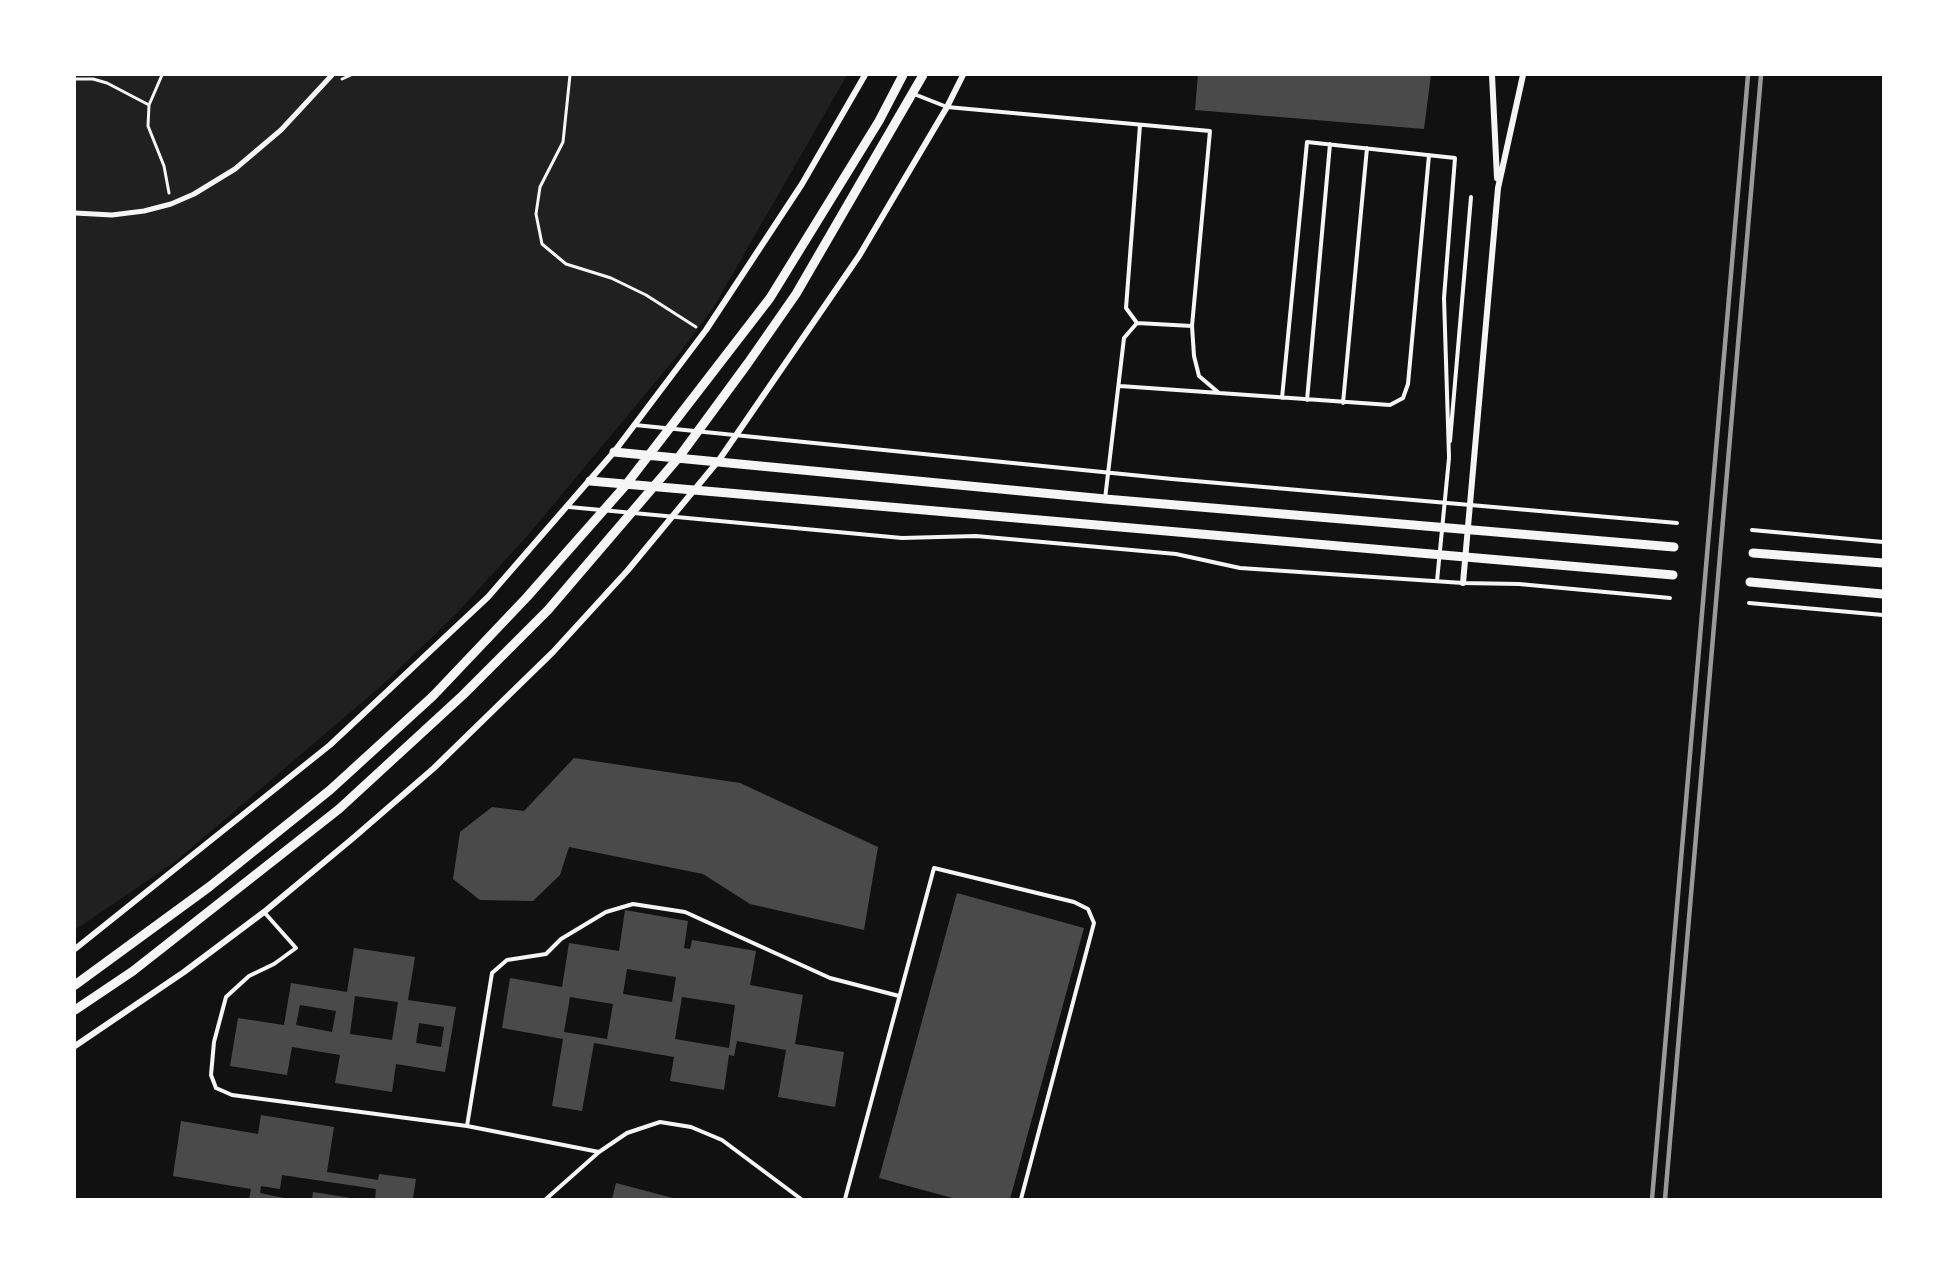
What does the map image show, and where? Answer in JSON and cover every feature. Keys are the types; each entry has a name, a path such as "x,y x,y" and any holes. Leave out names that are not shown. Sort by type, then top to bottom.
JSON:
{"street":[{"path":"75,213 112,215 171,204 194,194 235,169 281,130 332,75"},
{"path":"75,949 330,745 488,597 590,482 706,330 802,184 865,75"},
{"path":"75,986 209,887 330,790 433,696 625,486 770,298 842,182 903,75"},
{"path":"75,1010 133,971 339,809 463,695 522,636 679,457 796,294 923,75"},
{"path":"75,1046 184,972 264,912 434,768 553,652 672,517 737,435 860,256 947,107 963,75"},
{"path":"1492,75 1498,188"},
{"path":"1463,583 1498,188 1523,75"},
{"path":"614,452 719,460 1105,499 1674,547"},
{"path":"590,482 1673,575"},
{"path":"1753,553 1883,563"},
{"path":"1750,582 1883,594"}],"lane":[{"path":"913,94 947,107 1210,131 1192,326 1194,356 1199,376 1219,393"},
{"path":"1137,323 1126,308 1140,124"},
{"path":"1282,398 1307,142 1455,158 1444,298 1449,457"},
{"path":"1307,400 1330,144"},
{"path":"1343,403 1367,148"},
{"path":"1120,386 1390,405 1403,398 1408,384 1429,155"},
{"path":"1437,581 1471,197"},
{"path":"1137,323 1192,326"},
{"path":"1105,499 1110,472 1124,338 1137,323"},
{"path":"635,425 1172,479 1677,523"},
{"path":"568,507 902,538 976,536 1176,554 1240,568 1463,583 1519,584 1670,598"},
{"path":"1752,530 1883,542"},
{"path":"1749,603 1883,615"},
{"path":"845,1199 934,868 1074,902 1088,909 1094,923 1022,1199"},
{"path":"467,1126 492,973 507,960 546,954 561,939 606,912 633,904 685,912 830,978 899,996"},
{"path":"264,912 296,948 274,964 249,976 226,997 214,1042 212,1075 216,1088 232,1095 467,1126 598,1152"},
{"path":"546,1199 598,1152 627,1133 660,1122 691,1127 722,1140 801,1199"}],"path":[{"path":"162,75 149,105 148,126 164,166 171,204"},
{"path":"570,75 563,142 540,187 536,214 542,244 566,264 611,278 646,295 697,328 706,330"},
{"path":"75,79 93,79 107,83 149,105"}],"shaded area":[{"path":"75,75 847,75 713,308 682,350 528,535 456,614 381,686 176,861 75,930"}],"building":[{"path":"1198,75 1431,75 1424,129 1195,110"},
{"path":"574,758 740,783 878,847 864,930 750,904 703,874 569,847 560,875 533,901 480,900 453,879 460,832 492,807 524,811"},
{"path":"957,893 1084,928 1010,1199 956,1199 879,1178"},
{"path":"625,910 688,921 684,948 690,949 692,940 756,951 750,985 803,995 795,1044 844,1052 835,1107 778,1097 786,1050 737,1041 734,1056 729,1055 724,1090 670,1081 674,1057 594,1043 582,1111 552,1106 563,1039 502,1028 510,978 562,987 569,943 619,951","holes":["627,969 676,977 672,1002 623,994","570,997 613,1004 607,1039 564,1032","682,997 735,1005 729,1048 675,1039"]},
{"path":"354,948 415,957 408,1000 456,1007 445,1072 396,1064 392,1092 335,1083 340,1055 292,1047 287,1075 230,1066 238,1018 284,1025 291,983 347,992","holes":["355,996 398,1002 392,1040 350,1034","300,1005 336,1011 332,1032 296,1025","419,1023 444,1027 441,1047 416,1043"]},
{"path":"261,1115 334,1127 327,1172 378,1180 379,1174 416,1179 413,1199 375,1199 376,1189 282,1175 280,1189 261,1186 260,1193 289,1199 249,1199 251,1189 173,1176 181,1121 258,1134"},
{"path":"616,1183 673,1198 673,1199 612,1199"},
{"path":"313,1192 351,1198 351,1199 312,1199"}],"railway":[{"path":"1652,1199 1748,75"},
{"path":"1665,1199 1761,75"}]}
